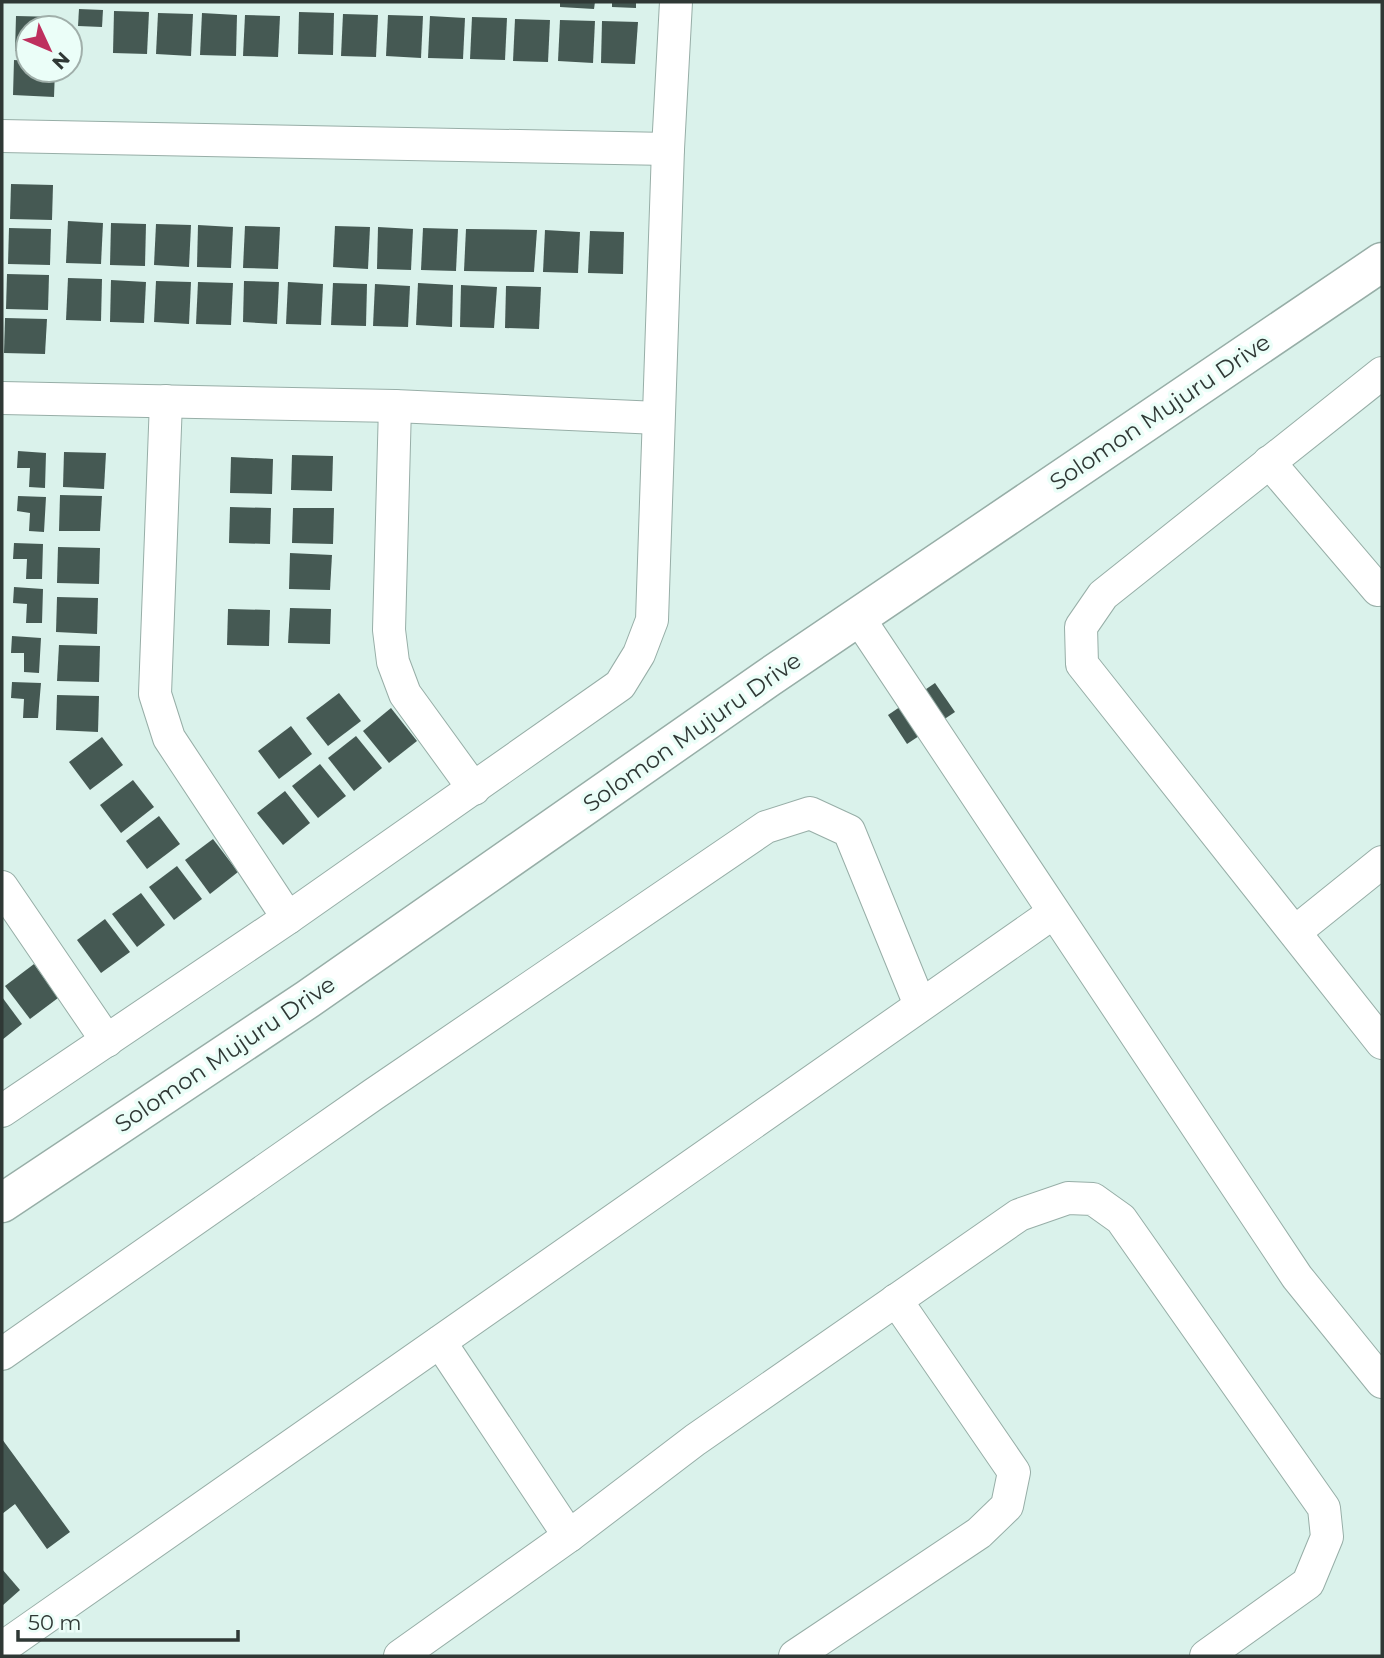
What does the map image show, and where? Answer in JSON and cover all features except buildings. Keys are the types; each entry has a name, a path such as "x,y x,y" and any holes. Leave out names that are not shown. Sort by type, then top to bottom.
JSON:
{"street":[{"path":"2,1111 288,918 621,685 639,654 652,620 668,149 676,2"},
{"path":"2,136 668,149"},
{"name":"Solomon Mujuru Drive","path":"2,1203 308,999 858,617 1382,262"},
{"path":"1382,373 1103,595 1081,627 1082,664 1382,1043"},
{"path":"2,398 395,406 658,418"},
{"path":"166,401 155,694 169,738 288,918"},
{"path":"395,406 389,630 393,663 405,694 474,789"},
{"path":"1269,463 1378,590"},
{"path":"858,617 1297,1277 1382,1382"},
{"path":"2,1354 766,827 810,813 849,831 920,1005"},
{"path":"1295,932 1382,862"},
{"path":"2,887 107,1041"},
{"path":"2,1648 1053,913"},
{"path":"400,1656 569,1536 695,1440 1019,1215 1068,1198 1093,1199 1121,1219 1324,1508 1327,1536 1308,1583 1206,1656"},
{"path":"795,1656 979,1533 1007,1506 1014,1472 896,1300"},
{"path":"440,1342 569,1536"}]}
